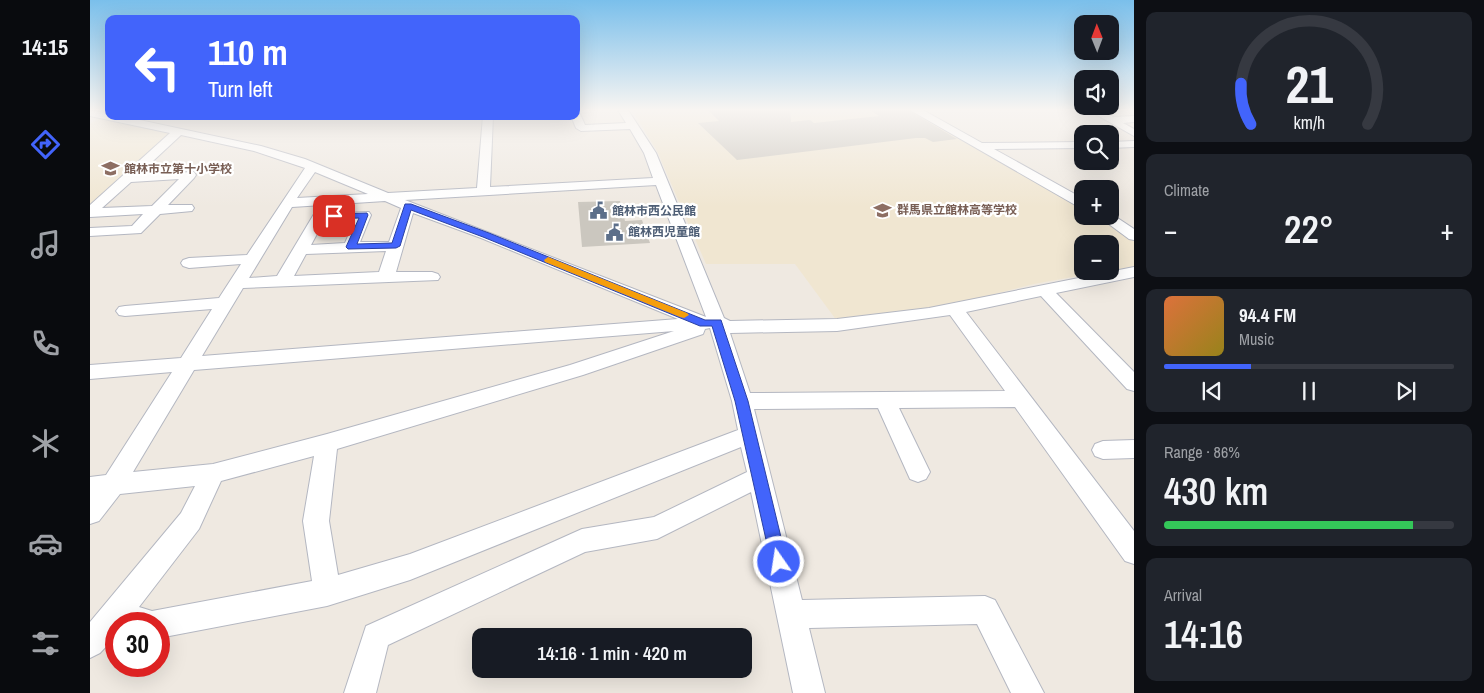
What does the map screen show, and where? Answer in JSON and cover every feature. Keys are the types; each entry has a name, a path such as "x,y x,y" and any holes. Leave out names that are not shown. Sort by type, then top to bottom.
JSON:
{"street":[{"path":"90,213 167,142"},
{"path":"229,142 257,148 312,167 710,323 728,327 837,325 929,314 1134,272"},
{"path":"483,191 486,142"},
{"path":"643,142 650,153 661,181 710,323 742,401 809,693"},
{"path":"973,142 1074,199"},
{"path":"1119,145 1134,144"},
{"path":"980,146 1074,145"},
{"path":"90,514 101,486 186,364 287,203 312,167"},
{"path":"90,232 136,230 190,175 127,178"},
{"path":"287,203 661,181"},
{"path":"386,277 408,206"},
{"path":"90,213 187,208"},
{"path":"284,280 318,217 364,215 351,247"},
{"path":"1118,225 1134,236"},
{"path":"300,250 396,246"},
{"path":"189,263 252,259"},
{"path":"237,283 284,280 432,277"},
{"path":"1044,290 1134,384"},
{"path":"125,311 225,303"},
{"path":"954,308 1134,552"},
{"path":"90,372 710,323"},
{"path":"101,486 212,474 327,443 576,370 686,335 710,323"},
{"path":"742,401 1020,399"},
{"path":"885,400 918,472"},
{"path":"170,621 327,592 410,567 749,435"},
{"path":"327,443 316,521 327,592"},
{"path":"1103,450 1134,449"},
{"path":"99,628 190,521 212,474"},
{"path":"360,693 376,636 582,541 657,528 760,476"},
{"path":"791,614 985,610 1028,693"}],"shaded area":[{"name":"館林市立第十小学校","path":"90,142 162,142 90,204"},
{"name":"群馬県立館林高等学校","path":"652,142 970,142 1074,201 1074,225 1115,225 1134,239 1134,266 1119,269 1119,235 1074,235 1074,277 1034,284 948,306 837,321 795,264 706,264"}],"building":[{"path":"718,142 881,142 737,160"},
{"name":"館林西児童館","path":"620,201 625,221 642,220 650,243 582,247 578,202"}],"slow traffic":[{"path":"548,260 684,315"}],"place":[{"name":"館林市立第十小学校","path":"110,169"},
{"name":"群馬県立館林高等学校","path":"883,210"},
{"name":"館林市西公民館","path":"598,211"},
{"name":"館林西児童館","path":"614,232"}],"route":[{"path":"334,216 364,215 351,247 396,246 408,206 486,235 704,323 717,322 742,401 779,562"}]}
